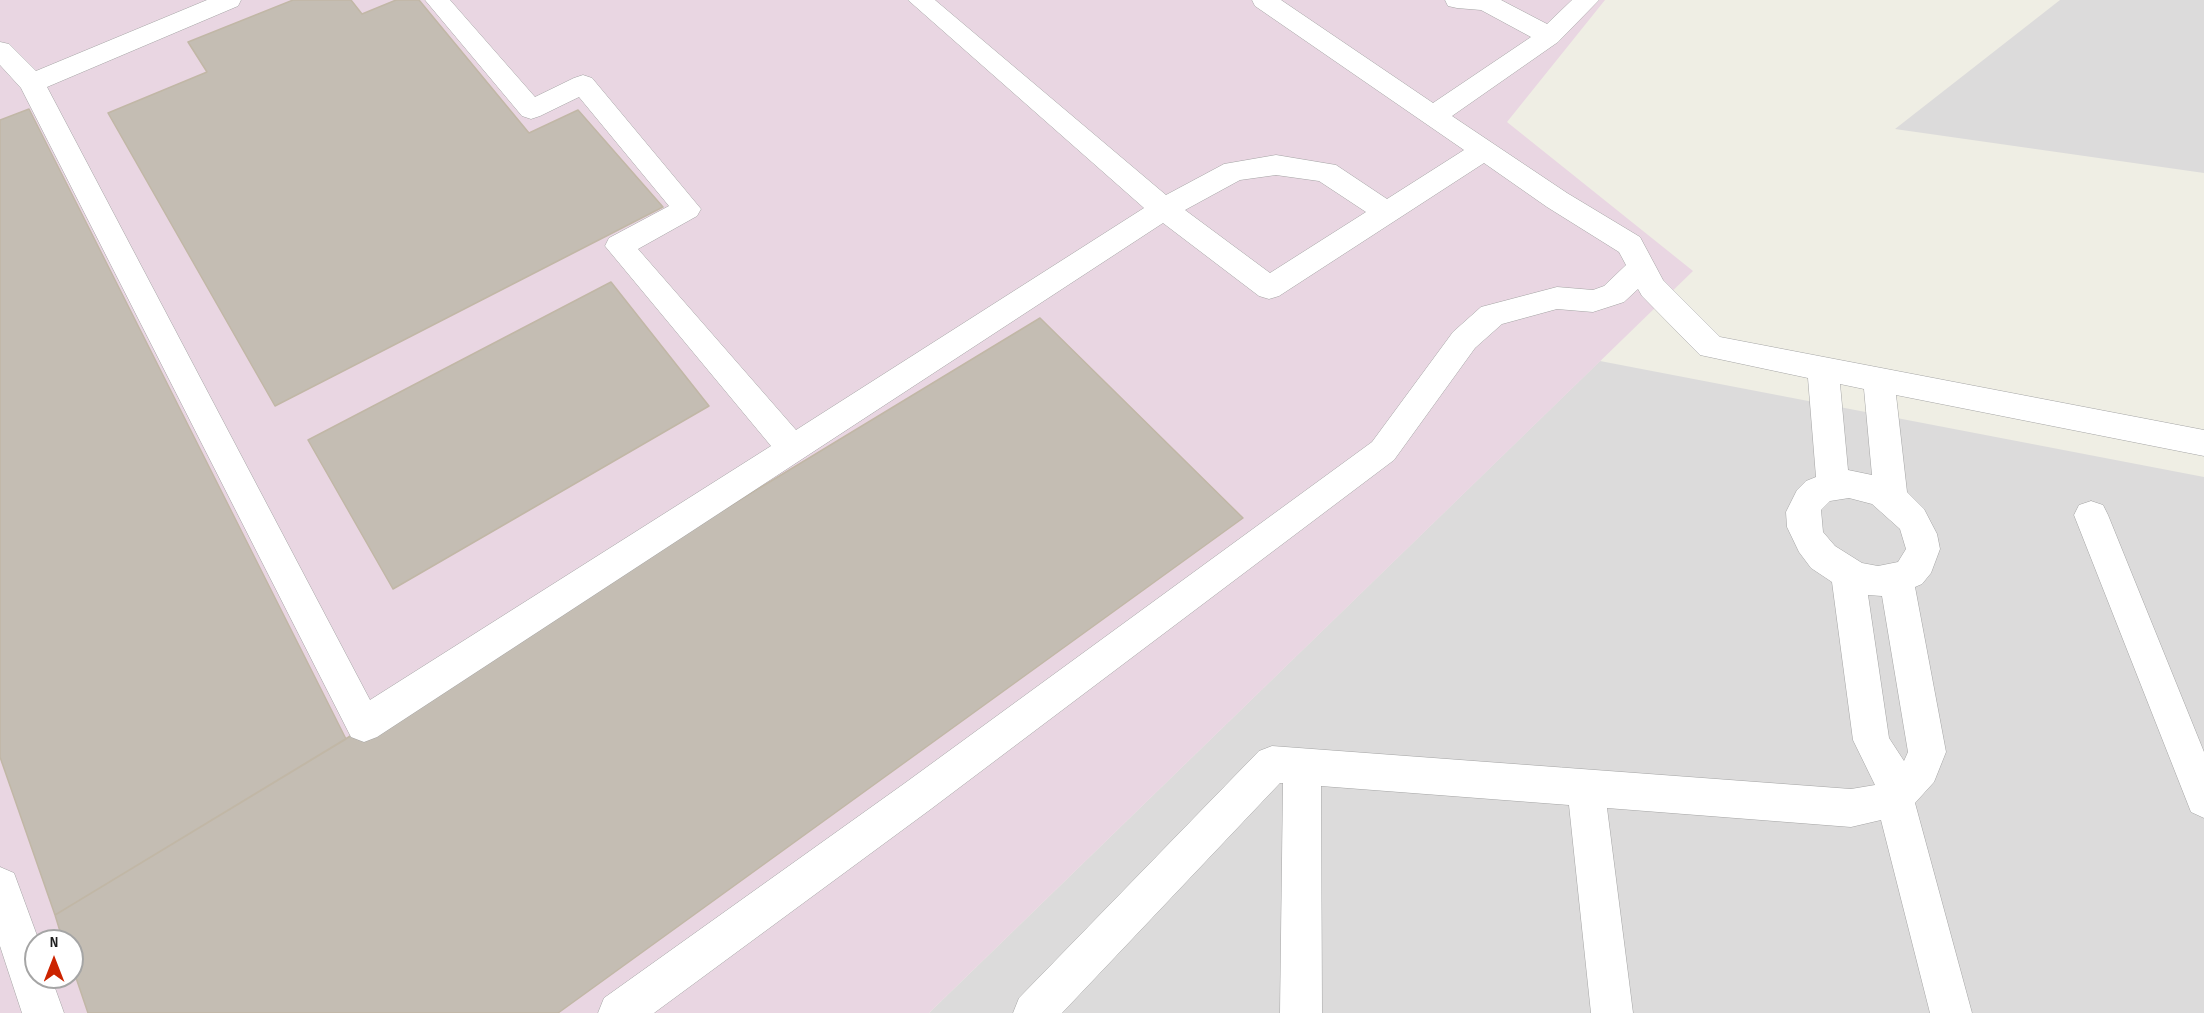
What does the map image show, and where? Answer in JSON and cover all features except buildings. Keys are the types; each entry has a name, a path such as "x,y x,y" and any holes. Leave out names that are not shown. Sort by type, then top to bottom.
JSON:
{"street":[{"path":"32,83 229,0"},
{"path":"437,0 531,110 584,84 687,209 619,246 793,448"},
{"path":"920,0 1164,209 1269,288 1484,150"},
{"path":"1264,0 1557,200 1630,245 1652,288 1711,347 2204,443"},
{"path":"1457,0 1486,1 1549,36"},
{"path":"1433,116 1549,36 1587,0"},
{"path":"0,50 32,83 364,725 1164,209 1234,171 1276,165 1326,172 1387,212"},
{"path":"619,1013 928,789 1383,451 1464,340 1492,315 1557,298 1593,301 1614,294 1641,268"},
{"path":"1823,369 1833,485"},
{"path":"1880,380 1891,500"},
{"path":"1849,484 1867,487 1891,500 1912,519 1920,534 1923,549 1919,562 1910,573 1896,580 1878,581 1858,578 1823,557 1811,542 1804,527 1803,512 1809,500 1818,490 1833,485 1849,484"},
{"path":"2091,515 2204,799"},
{"path":"1848,573 1870,741 1899,792 1951,1013"},
{"path":"1034,1013 1272,764 1851,808 1874,804 1899,792 1920,769 1927,752 1896,580"},
{"path":"1301,1013 1302,766"},
{"path":"1586,788 1612,1013"},
{"path":"0,887 43,1013"}],"shaded area":[{"path":"0,0 1605,0 1507,122 1693,271 929,1013 0,1013"},
{"path":"2060,0 2204,0 2204,173 1895,129"},
{"path":"1600,361 2204,477 2204,1013 929,1013"}]}
